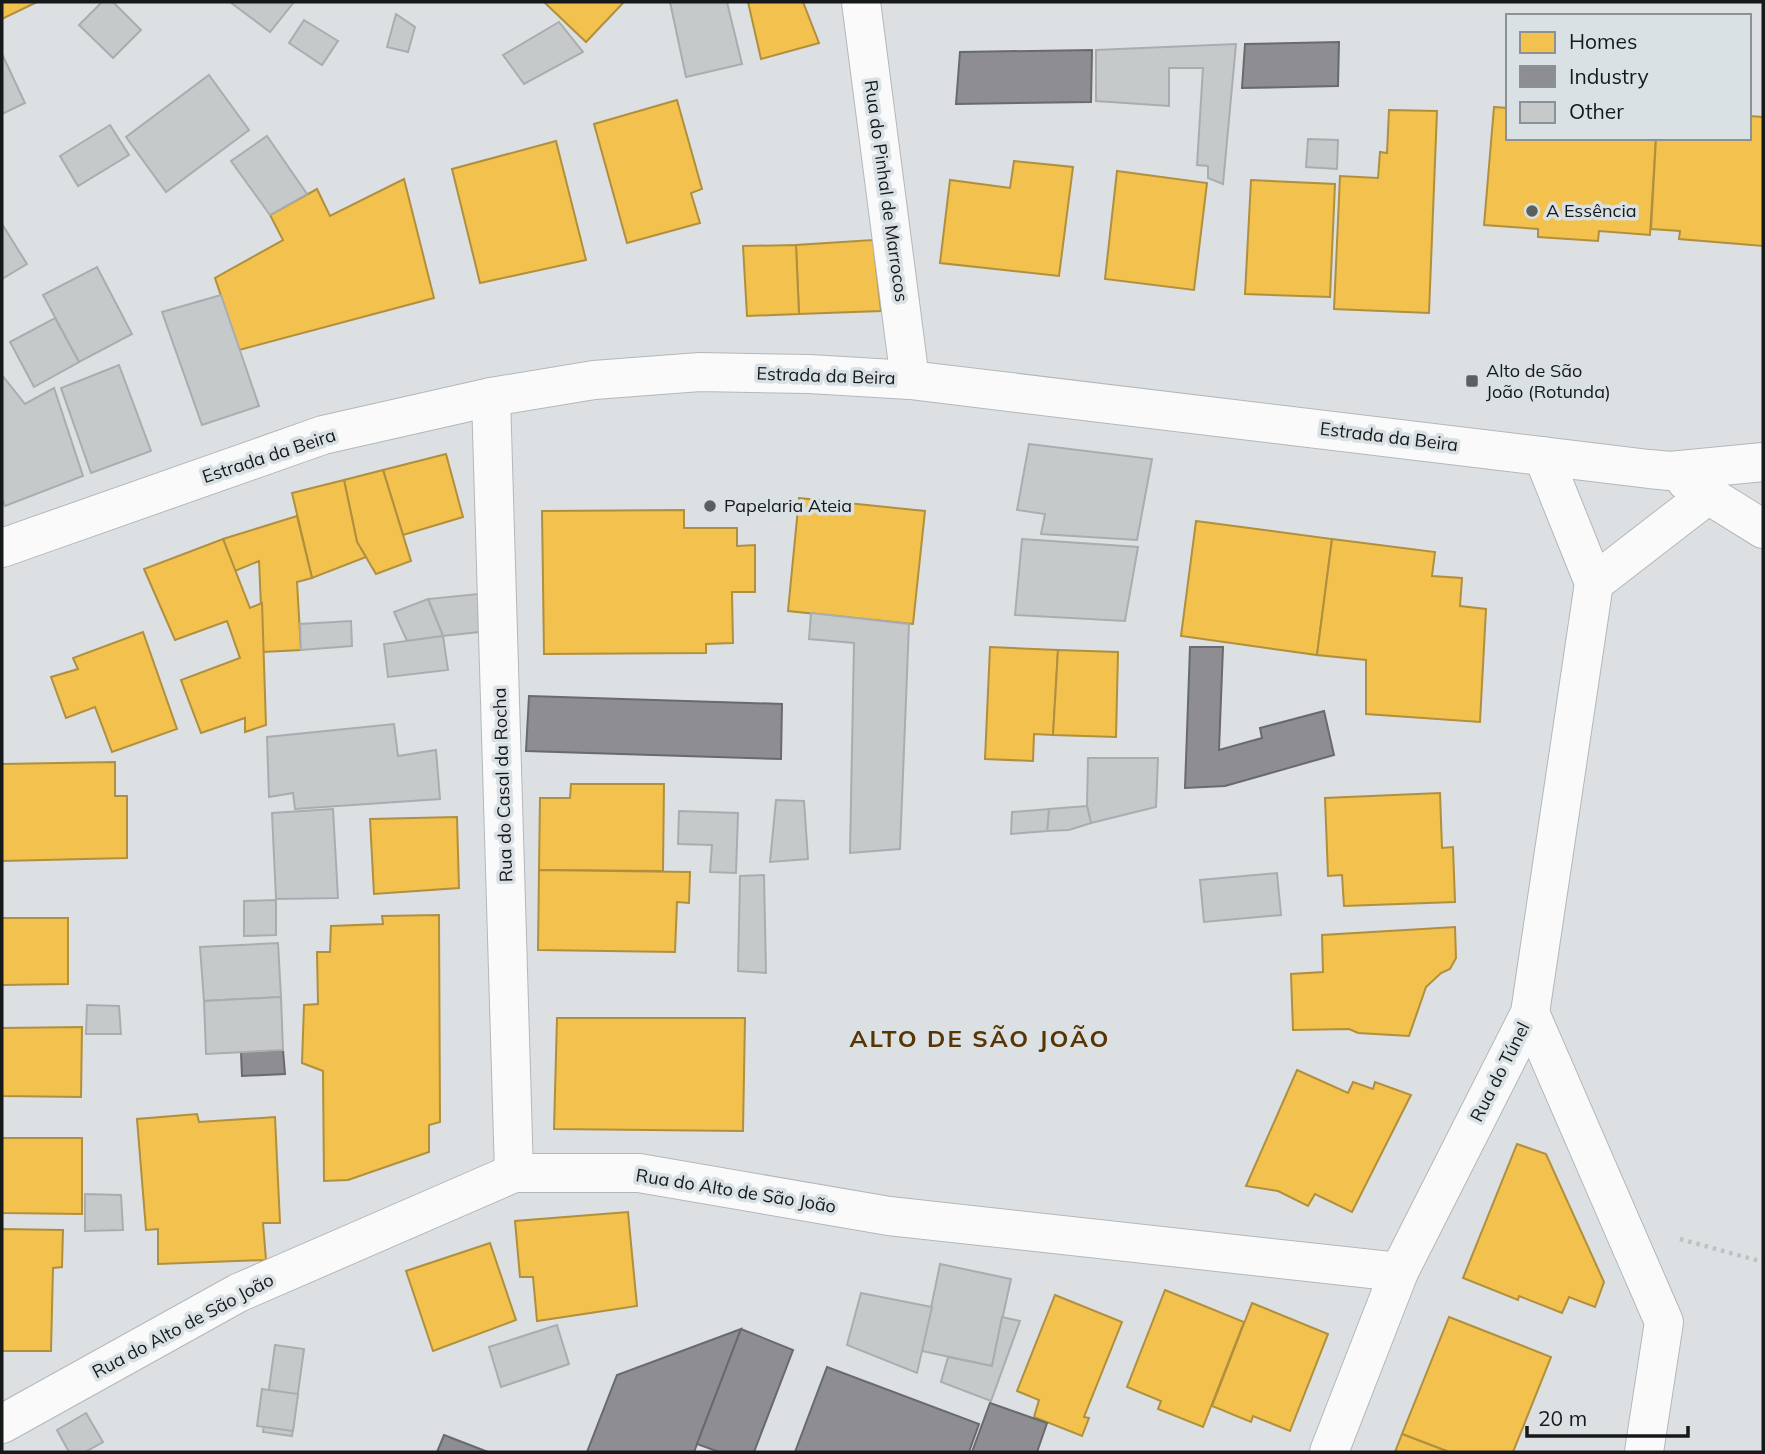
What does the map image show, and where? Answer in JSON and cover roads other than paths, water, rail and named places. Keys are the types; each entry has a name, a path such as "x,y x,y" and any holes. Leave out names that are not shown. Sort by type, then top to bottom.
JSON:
{"street":[{"name":"Rua do Pinhal de Marrocos","path":"861,2 911,380"},
{"name":"Estrada da Beira","path":"2,548 323,436 491,397 594,380 701,372 809,374 911,380 1670,471"},
{"name":"Rua do Casal da Rocha","path":"491,397 514,1173"},
{"path":"1543,456 1594,583 1708,495"},
{"path":"1670,471 1763,463"},
{"path":"1670,471 1763,529"},
{"name":"Rua do Túnel","path":"1329,1452 1399,1272 1530,1013 1594,583"},
{"path":"1530,1013 1664,1322 1644,1452"},
{"name":"Rua do Alto de São João","path":"2,1424 238,1293 514,1173 639,1173 889,1216 1399,1272"}],"place":[{"name":"A Essência","path":"1532,211"},
{"name":"Alto de São João (Rotunda)","path":"1472,381"},
{"name":"Papelaria Ateia","path":"710,506"}],"district":[{"name":"ALTO DE SÃO JOÃO","path":"980,1039"}]}
